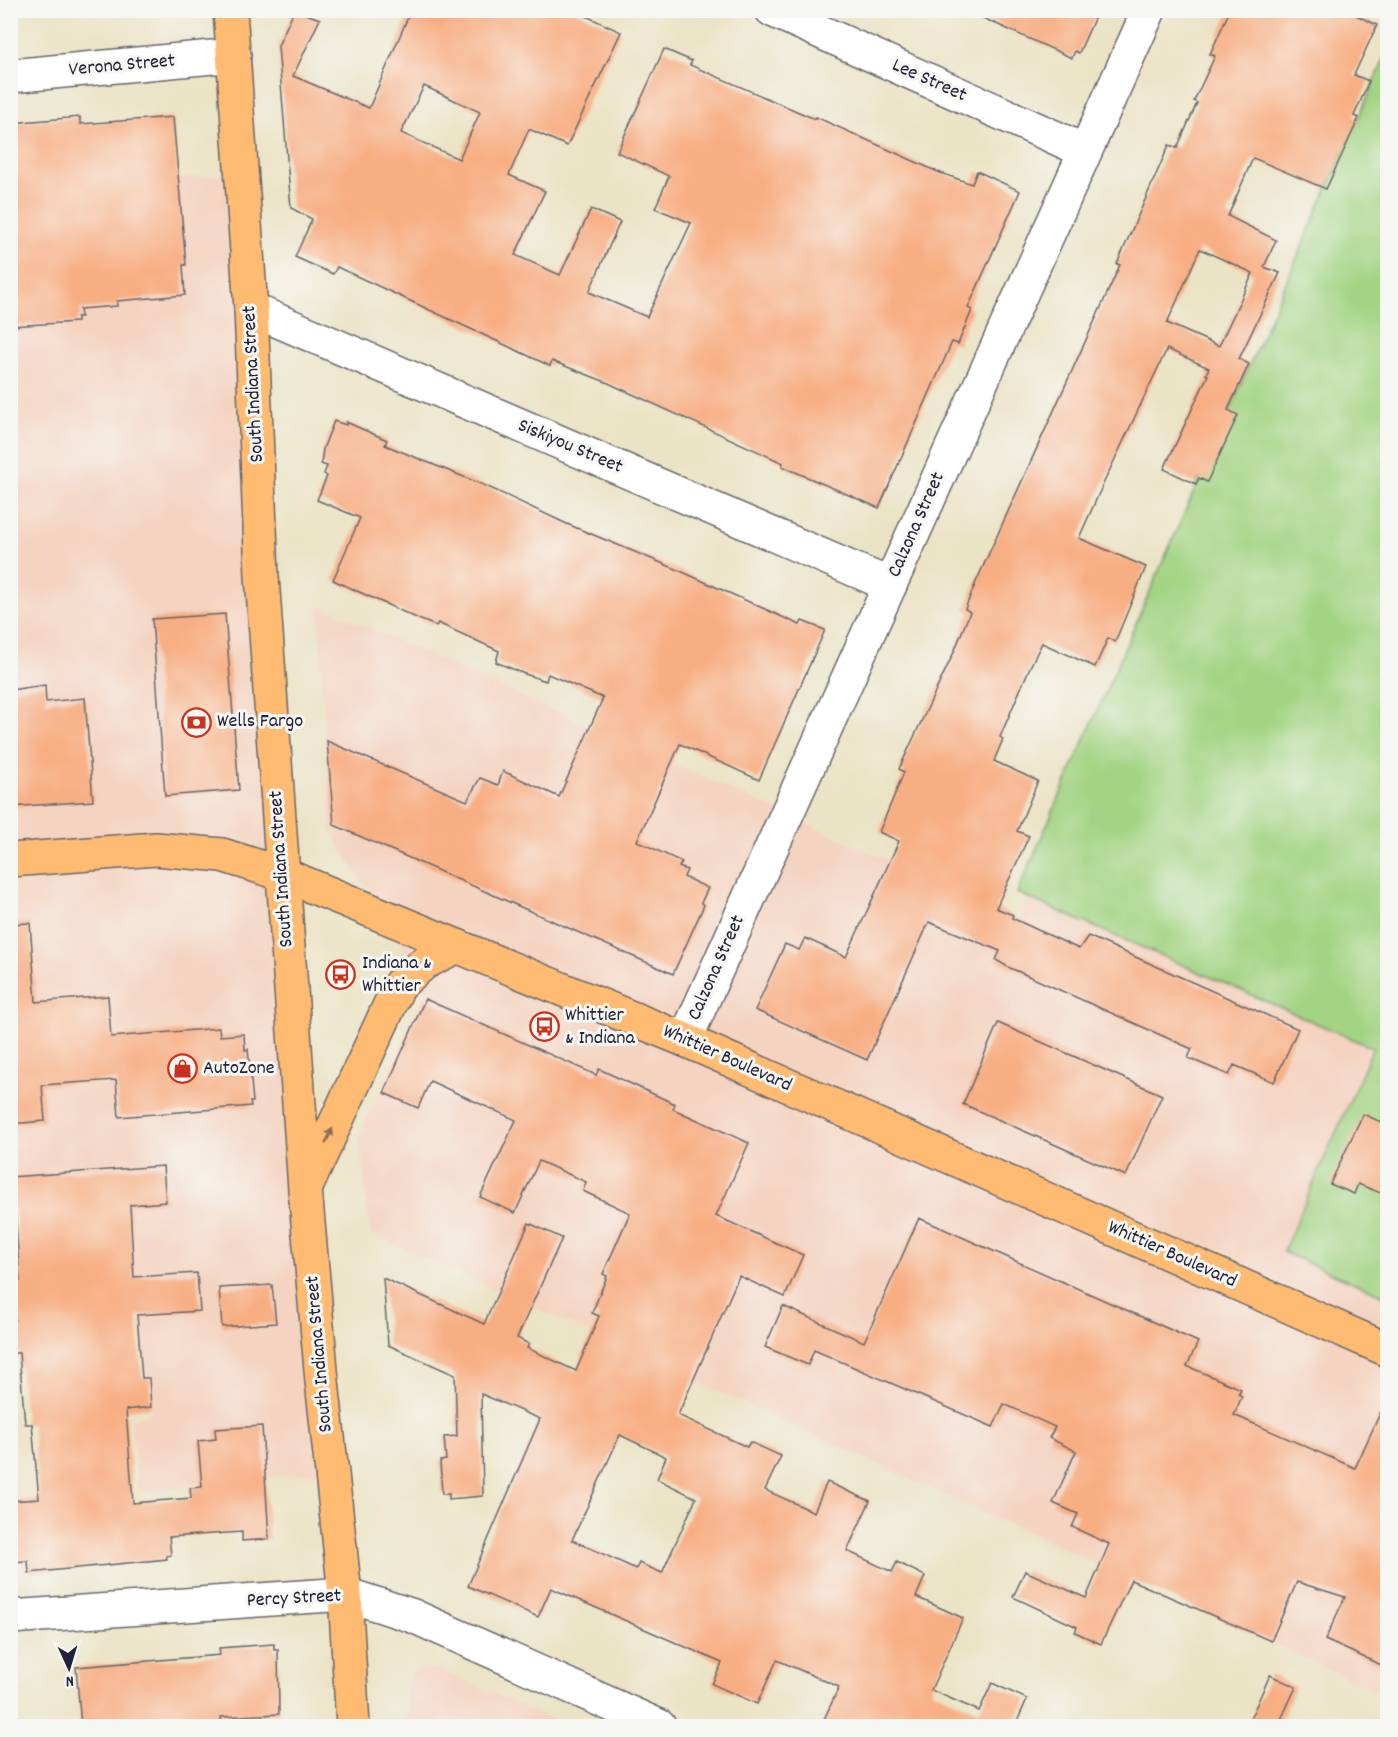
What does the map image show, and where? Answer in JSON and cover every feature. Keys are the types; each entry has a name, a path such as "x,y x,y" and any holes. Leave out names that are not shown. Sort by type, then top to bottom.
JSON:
{"main road":[{"name":"South Indiana Street","path":"230,10 251,309 262,576 282,874 305,1189 322,1381 345,1594 353,1726"},
{"name":"Whittier Boulevard","path":"10,860 156,849 222,855 282,874 685,1040 1388,1350"},
{"path":"305,1189 399,985 424,963 457,946"}],"street":[{"name":"Lee Street","path":"772,10 1085,151"},
{"name":"Calzona Street","path":"685,1040 1149,10"},
{"name":"Verona Street","path":"10,76 234,55"},
{"name":"Siskiyou Street","path":"251,309 890,585"},
{"name":"Percy Street","path":"10,1617 345,1594 413,1616 659,1726"}],"shaded area":[{"path":"242,174 332,1474 286,1475 138,1492 130,1419 151,1413 133,1277 50,1175 11,1176 11,189"},
{"path":"318,605 1020,919 1029,898 1373,1048 1284,1251 1387,1297 1387,1696 370,1233 359,1136 427,986 330,830"},
{"path":"438,1669 566,1726 408,1726 405,1689 413,1671"}],"green space":[{"path":"1387,53 1387,1297 1283,1252 1373,1048 1017,893"}],"building":[{"path":"294,10 320,19 293,76 369,108 411,10 573,10 621,32 567,146 529,129 509,175 545,191 515,255 560,275 591,209 620,222 589,292 647,317 691,223 655,208 669,176 617,152 664,49 692,61 690,65 815,119 816,117 938,172 972,184 977,171 1020,191 968,308 972,310 958,344 952,342 879,508 782,466 783,463 606,382 552,361 550,366 337,267 333,274 295,257 312,219 291,208 278,46","holes":["424,86 480,112 459,159 401,133"]},
{"path":"965,10 1098,10 1079,53 1075,51 1072,58"},
{"path":"1230,10 1345,10 1377,25 1354,75 1369,81 1354,116 1359,118 1326,189 1253,158 1228,216 1276,240 1264,267 1280,273 1239,359 1249,364 1228,410 1238,415 1207,482 1199,478 1196,484 1164,469 1208,375 1206,374 1209,368 1167,349 1079,538 1146,567 1115,642 1108,638 1095,667 1042,643 1030,667 1000,737 1003,739 994,761 1038,781 1017,831 1029,836 996,908 1013,915 1012,918 1079,949 1088,936 1298,1029 1274,1082 1234,1065 1229,1075 1188,1058 1192,1049 1008,967 996,960 1000,951 929,922 867,1060 755,1010 785,944 799,950 805,938 846,957 899,841 879,832 904,772 899,769 954,652 970,612 965,609 976,582 1120,265 1117,264 1169,145 1177,148 1197,103 1194,101 1215,56 1210,54","holes":["1200,249 1253,273 1219,346 1167,323"]},
{"path":"80,117 80,124 173,117 186,265 183,265 185,295 117,301 117,306 80,309 81,317 77,317 77,322 10,326 10,123"},
{"path":"334,421 346,425 346,422 387,440 385,445 486,486 567,524 676,569 800,625 802,621 825,630 759,780 680,744 637,841 682,862 679,867 687,870 684,877 708,888 701,903 704,905 673,974 334,825 327,741 467,801 480,778 498,785 503,771 559,797 603,698 548,674 546,681 496,662 499,651 438,623 436,626 421,620 333,580 360,518 317,500 327,476 324,474 327,466 321,464 323,449"},
{"name":"Wells Fargo","path":"225,614 239,790 165,796 152,619"},
{"path":"45,685 46,702 85,698 93,801 10,807 10,690"},
{"path":"30,923 36,1002 108,996 111,1037 219,1028 220,1036 244,1034 245,1050 248,1049 253,1102 250,1102 251,1106 119,1117 116,1080 42,1085 45,1121 10,1124 10,924"},
{"path":"425,999 596,1075 599,1069 675,1104 673,1109 749,1143 716,1216 803,1255 785,1297 739,1276 678,1415 747,1447 750,1442 781,1456 765,1490 814,1512 827,1482 870,1501 847,1551 892,1572 897,1562 925,1576 916,1597 963,1618 931,1690 979,1711 992,1683 1027,1699 1015,1726 821,1726 839,1687 777,1660 757,1704 712,1684 722,1663 551,1588 538,1617 468,1586 540,1419 481,1394 483,1496 449,1499 449,1494 442,1494 440,1461 446,1460 444,1437 457,1436 455,1375 388,1345 383,1278 484,1324 529,1223 562,1238 517,1338 529,1344 527,1348 576,1371 599,1316 592,1313 607,1276 603,1274 630,1213 583,1191 586,1182 539,1161 515,1213 480,1197 516,1120 430,1081 418,1108 384,1093","holes":["620,1435 666,1457 657,1479 696,1498 662,1573 639,1563 636,1569 572,1540"]},
{"path":"998,1023 1162,1095 1126,1176 963,1104"},
{"path":"1363,1114 1388,1125 1388,1196 1358,1184 1354,1194 1330,1184"},
{"path":"163,1166 166,1202 130,1205 134,1277 197,1273 200,1311 137,1315 142,1378 149,1378 151,1407 126,1410 133,1503 191,1498 190,1488 202,1487 198,1441 216,1439 215,1429 262,1426 269,1539 242,1541 242,1532 169,1537 171,1555 166,1556 167,1559 29,1573 28,1561 10,1562 10,1501 39,1499 32,1424 25,1424 19,1353 10,1353 10,1320 15,1320 11,1282 20,1281 15,1209 10,1209 10,1177"},
{"path":"919,1218 1198,1342 1187,1366 1241,1389 1238,1394 1242,1396 1234,1415 1355,1468 1388,1396 1388,1668 1325,1640 1345,1597 1297,1582 1271,1641 1131,1580 1101,1644 1075,1632 1077,1627 1013,1597 1025,1571 1086,1598 1109,1544 1072,1527 1078,1514 1053,1503 1076,1451 1049,1438 1055,1427 1004,1404 993,1427 814,1350 808,1365 765,1347 783,1306 864,1342"},
{"path":"272,1285 276,1323 222,1327 219,1288"},
{"path":"274,1644 274,1650 278,1650 279,1714 221,1717 222,1726 81,1726 76,1667 220,1655 219,1648"},
{"path":"1270,1675 1296,1687 1278,1726 1247,1726"}],"place":[{"name":"Wells Fargo","path":"196,722"},
{"name":"Indiana & Whittier","path":"341,975"},
{"name":"Whittier & Indiana","path":"544,1027"},
{"name":"AutoZone","path":"182,1069"}]}
